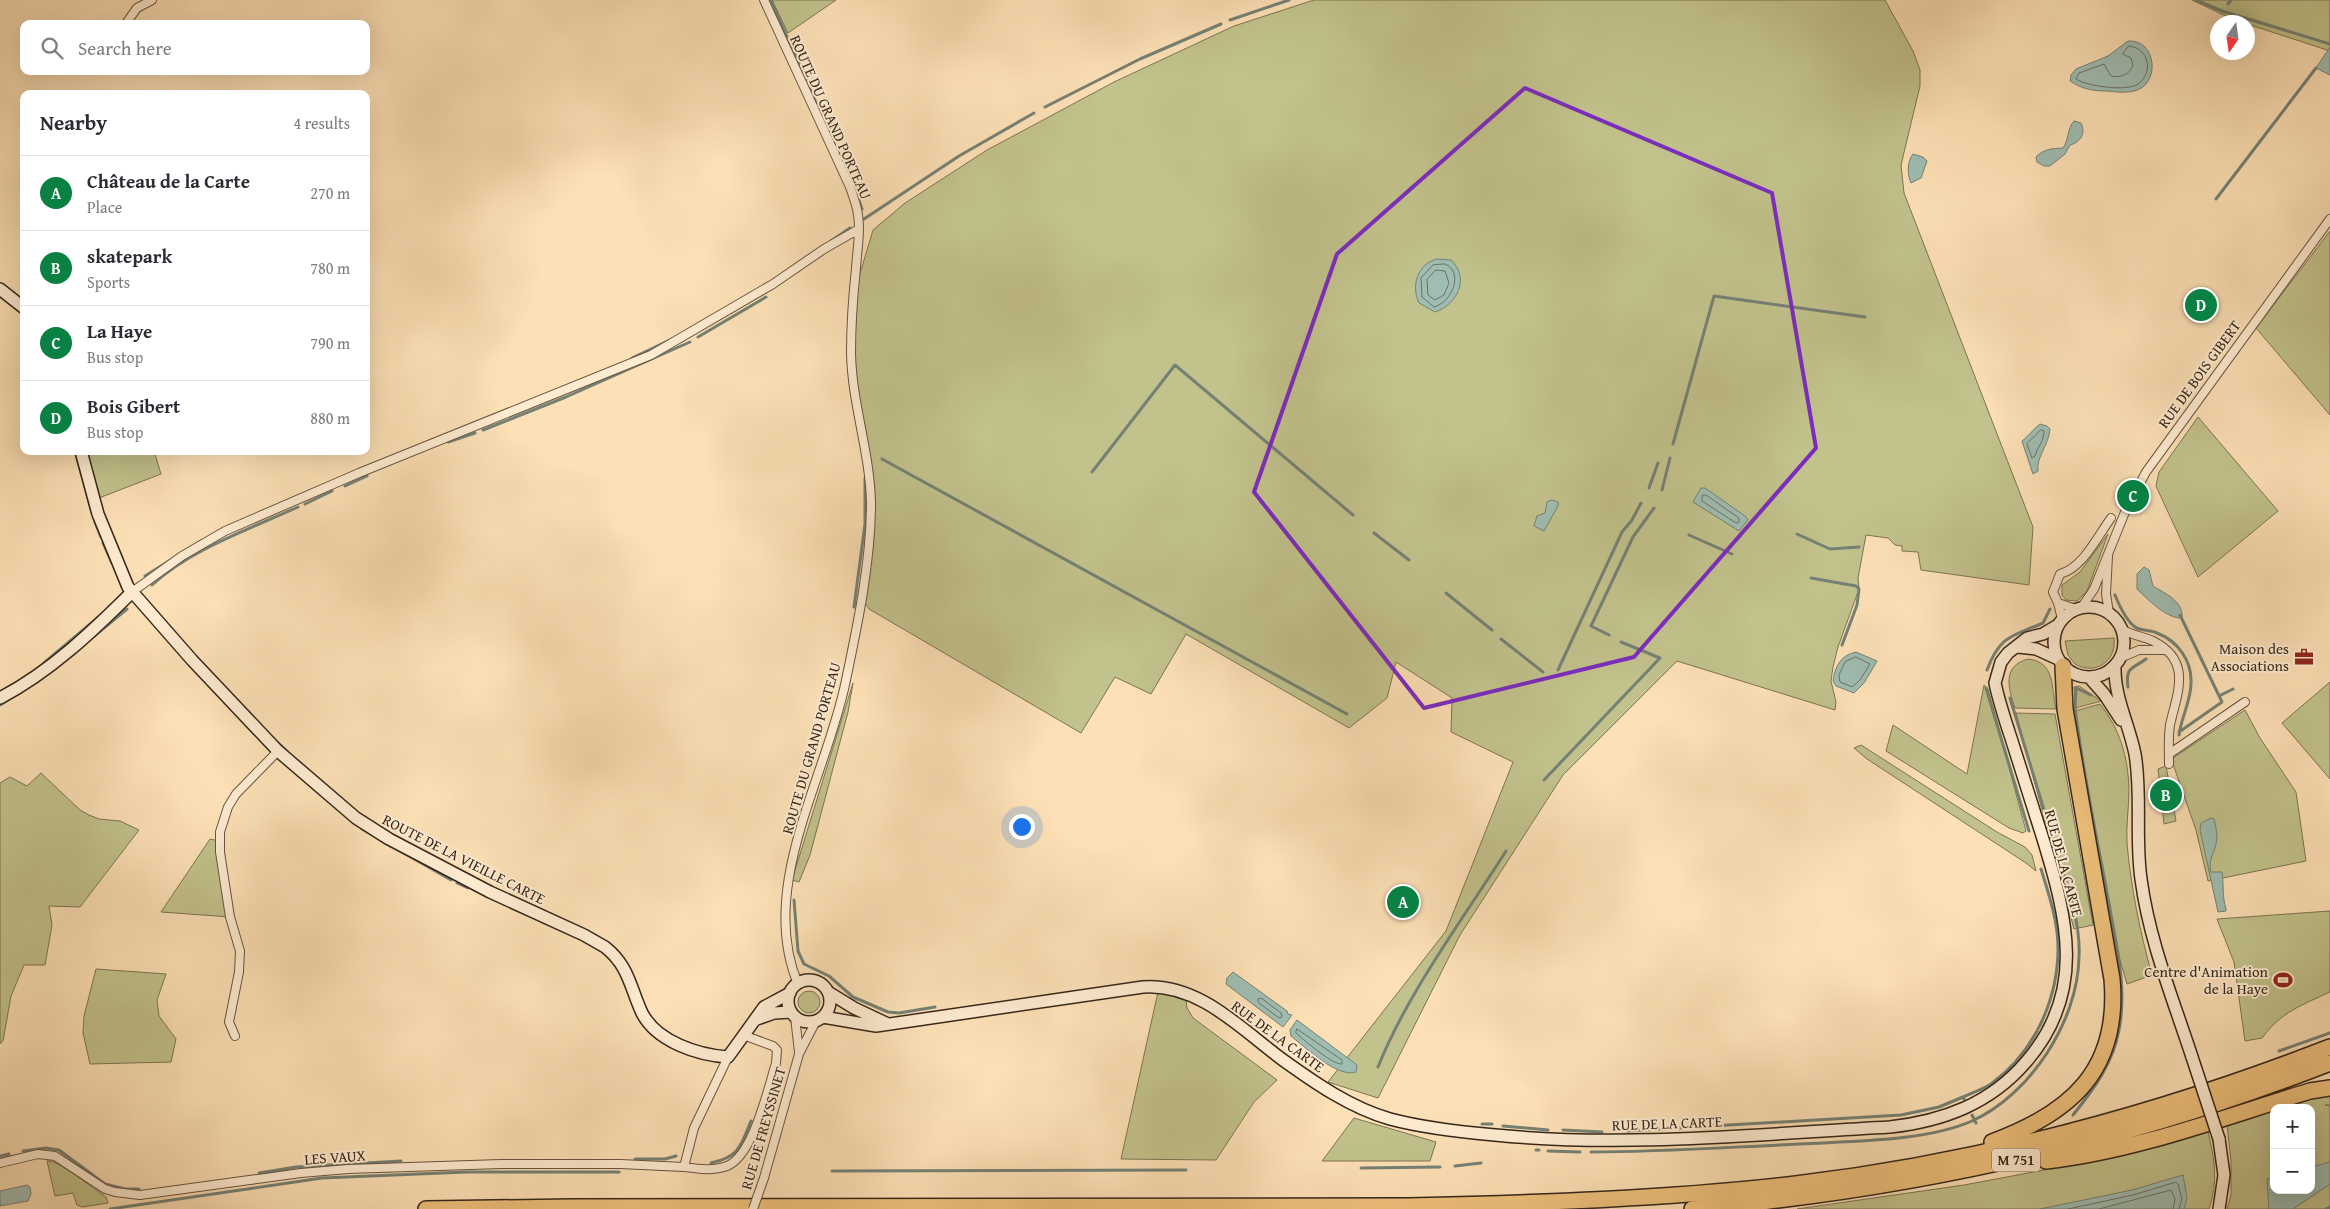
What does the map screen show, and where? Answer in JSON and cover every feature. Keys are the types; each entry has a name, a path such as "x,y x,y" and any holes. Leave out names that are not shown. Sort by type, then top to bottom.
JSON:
{"highway":[{"path":"1940,1161 2021,1132 2059,1110 2079,1091 2090,1076 2099,1059 2109,1032 2113,1007 2112,979 2065,709 2060,662"},
{"name":"M 751","path":"426,1209 572,1207 1393,1206 1528,1203 1720,1192 1836,1178 1940,1161 2047,1137 2129,1116 2228,1084 2330,1047"},
{"name":"M 751","path":"1692,1209 1838,1193 1983,1167 2069,1147 2170,1119 2252,1092 2330,1063"},
{"path":"1983,1167 2069,1158 2154,1138 2310,1091 2330,1088"}],"street":[{"path":"128,20 137,8 152,0"},
{"name":"ROUTE DU GRAND PORTEAU","path":"764,0 850,187 858,213 859,229 853,297 851,354 856,400 868,462 871,502 869,541 846,683 786,889 786,941 798,984"},
{"name":"RUE DE BOIS GIBERT","path":"2078,608 2090,596 2125,512 2146,472 2330,218"},
{"path":"0,698 39,672 84,638 132,592 182,556 226,531 377,465 651,355 765,289 824,249 859,229"},
{"path":"0,289 20,305"},
{"name":"ROUTE DE LA VIEILLE CARTE","path":"82,455 98,514 132,592 192,660 278,751 356,818 379,834 473,884 578,932 605,947 622,963 643,1014 652,1027 685,1047 705,1054 728,1057"},
{"path":"2060,662 2054,638 2060,622 2058,603 2053,592 2060,574 2069,572 2077,565 2111,518"},
{"name":"RUE DE BOIS GIBERT","path":"2108,556 2106,594 2109,613"},
{"path":"2058,603 2078,608 2094,607 2109,613 2122,629 2134,636 2154,641 2177,664 2180,683 2170,726 2169,764"},
{"path":"2060,622 2078,608"},
{"name":"RUE DE LA CARTE","path":"820,1019 876,1026 1143,987 1171,988 1202,1000 1314,1081 1364,1110 1410,1124 1469,1133 1551,1140 1633,1141 1890,1127 1921,1123 1950,1115 1977,1103 2004,1084 2032,1055 2048,1030 2060,999 2067,953 2065,920 2058,888 1996,688 1997,673 2001,662 2008,653 2027,638 2043,634 2060,622"},
{"path":"2122,629 2124,644 2118,662 2115,682 2136,764 2137,842 2142,892 2155,942 2219,1139 2224,1175 2219,1208"},
{"path":"2018,647 2036,649 2060,662 2075,674 2089,677 2103,674 2118,662 2139,650 2164,650"},
{"path":"2089,677 2104,694 2126,728"},
{"path":"2169,754 2245,702"},
{"path":"235,1036 229,1022 239,972 240,951 230,917 220,852 220,832 228,808 236,794 278,751"},
{"path":"684,1167 694,1128 728,1057 743,1035 757,1019 764,1007 790,993 798,984 812,981 824,986 830,1001 828,1010 820,1019 799,1054"},
{"path":"828,992 854,1008 888,1024"},
{"path":"790,993 789,1006 793,1014 799,1054"},
{"path":"757,1019 774,1013 793,1014 801,1021 820,1019"},
{"name":"LES VAUX","path":"0,1163 38,1154 55,1156 105,1189 140,1195 301,1172 348,1169 502,1164 620,1164 708,1170 728,1166 740,1158 750,1143 776,1062 777,1050 773,1046 743,1035"},
{"name":"RUE DE FREYSSINET","path":"753,1209 764,1178 799,1054"}],"highlighted area":[{"path":"1525,88 1772,193 1816,448 1634,657 1424,708 1254,492 1337,254"}],"green space":[{"path":"772,0 836,0 788,33"},
{"path":"1314,0 1885,0 1913,51 1920,70 1920,86 1901,165 1904,193 2033,527 2029,585 1921,570 1918,552 1902,551 1902,546 1895,545 1888,538 1866,535 1858,578 1859,589 1838,647 1833,667 1831,681 1836,702 1835,710 1677,661 1563,775 1460,935 1378,1098 1328,1082 1446,931 1513,762 1451,732 1452,698 1396,662 1387,698 1349,728 1186,634 1151,694 1115,677 1081,733 869,609 861,597 871,502 856,400 853,297 873,230 905,203 987,150 1114,82 1234,26"},
{"path":"2192,0 2330,0 2330,51 2255,27 2255,15 2224,15"},
{"path":"2330,231 2330,415 2256,328"},
{"path":"2198,417 2278,511 2198,577 2156,486 2159,472"},
{"path":"88,455 155,455 161,474 99,498"},
{"path":"2108,534 2087,591 2077,601 2066,600 2062,595 2062,585 2080,572"},
{"path":"2114,638 2112,653 2108,659 2097,667 2090,668 2075,664 2068,655 2065,641"},
{"path":"2028,659 2037,661 2048,671 2051,677 2056,709 2015,708 2010,693 2009,679 2014,667"},
{"path":"2330,682 2330,779 2282,723"},
{"path":"853,683 848,712 810,855 799,882 792,880"},
{"path":"1984,685 1988,689 2026,831 2023,833 2009,828 1886,751 1893,725 1967,774"},
{"path":"2079,686 2101,701 2076,708 2074,687"},
{"path":"2100,704 2118,733 2125,755 2129,789 2127,836 2131,877 2136,910 2152,975 2127,984 2110,926 2075,711"},
{"path":"2245,710 2260,738 2296,792 2306,861 2208,881 2196,830 2173,764 2173,758"},
{"path":"2016,713 2055,714 2093,925 2074,929"},
{"path":"1861,745 1997,832 2025,847 2032,855 2036,871 1867,759 1854,748"},
{"path":"2166,766 2176,821 2164,824 2158,769"},
{"path":"41,773 80,810 99,819 120,821 139,830 80,907 49,906 52,925 45,965 24,965 11,996 3,1041 0,1044 0,783 10,777 27,786"},
{"path":"210,839 219,841 230,917 161,912"},
{"name":"Centre d'Animation de la Haye","path":"2330,911 2330,992 2284,1015 2262,1038 2245,1041 2234,962 2217,919"},
{"path":"96,969 166,974 157,1000 159,1016 176,1039 171,1062 90,1064 83,1033 84,1016"},
{"path":"809,991 819,998 820,1002 813,1012 809,1013 799,1006 798,1002 805,992"},
{"path":"1158,992 1173,993 1186,999 1187,1008 1193,1018 1277,1080 1254,1102 1216,1160 1121,1159"},
{"path":"2330,1096 2330,1105 2325,1105 2330,1106 2330,1209 2227,1209 2231,1195 2231,1161 2227,1124 2270,1111 2270,1194 2315,1194 2315,1104 2293,1104"},
{"path":"1354,1118 1436,1142 1430,1161 1322,1161"},
{"path":"2208,1132 2214,1170 2214,1189 2209,1209 1797,1209 1964,1185 2044,1170"},
{"path":"47,1161 60,1165 76,1176 106,1197 108,1203 82,1207 77,1205 73,1193 55,1196"}],"water":[{"path":"2128,41 2138,42 2150,54 2152,72 2149,80 2143,87 2127,92 2097,91 2083,88 2070,81 2071,75 2076,69 2108,56"},
{"path":"2330,47 2330,75 2316,68"},
{"path":"2074,121 2081,123 2082,137 2070,145 2065,154 2050,166 2044,166 2037,162 2036,157 2042,152 2063,148"},
{"path":"1913,154 1923,157 1927,161 1921,178 1911,183 1908,168"},
{"path":"1437,259 1451,260 1457,267 1460,283 1455,297 1449,304 1435,312 1419,303 1416,283 1420,271 1430,262"},
{"path":"2040,424 2050,429 2039,461 2038,471 2033,474 2022,441"},
{"path":"1701,488 1705,488 1745,516 1748,520 1739,531 1693,502"},
{"path":"1552,500 1558,502 1558,506 1544,531 1534,526 1537,516 1545,513 1547,502"},
{"path":"2144,567 2149,570 2153,586 2177,602 2182,612 2182,618 2164,612 2137,589 2137,574"},
{"path":"1856,652 1877,661 1864,683 1854,693 1836,686 1833,681 1835,671 1840,662 1846,656"},
{"path":"2211,818 2214,819 2217,838 2210,861 2210,868 2211,872 2222,872 2226,909 2226,911 2218,912 2200,830 2201,823"},
{"path":"1233,972 1287,1011 1288,1014 1292,1015 1283,1027 1226,984 1227,978"},
{"path":"1297,1020 1357,1065 1356,1072 1348,1073 1331,1066 1291,1036 1290,1030"},
{"path":"2330,1162 2330,1184 2293,1209 2269,1209 2267,1179 2270,1178 2270,1194 2315,1194 2315,1166"},
{"path":"2183,1175 2187,1198 2184,1209 2040,1209 2132,1190"},
{"path":"27,1185 30,1187 31,1194 28,1201 0,1206 0,1191"}],"waterway":[{"path":"771,0 838,153"},
{"path":"1230,20 1289,0"},
{"path":"2196,0 2222,11 2330,44"},
{"path":"2228,4 2231,0"},
{"path":"1045,107 1140,59 1221,24"},
{"path":"2216,199 2316,68"},
{"path":"864,219 959,156 1034,113"},
{"path":"857,195 862,209"},
{"path":"831,241 850,228"},
{"path":"1673,444 1714,296 1865,317"},
{"path":"698,337 766,297"},
{"path":"632,358 674,338"},
{"path":"483,430 566,397 690,342"},
{"path":"1092,472 1175,365 1353,515"},
{"path":"448,442 475,433"},
{"path":"76,455 92,513"},
{"path":"1662,490 1670,458"},
{"path":"882,459 1347,714"},
{"path":"1649,488 1658,463"},
{"path":"345,486 367,476"},
{"path":"854,607 865,524 865,478"},
{"path":"305,504 332,491"},
{"path":"1558,670 1622,532 1632,520 1641,503"},
{"path":"152,585 185,560 203,550 298,507"},
{"path":"1609,635 1591,626 1633,537 1654,508"},
{"path":"95,522 101,537"},
{"path":"1374,533 1409,560"},
{"path":"1797,534 1830,549 1859,547"},
{"path":"1689,535 1732,554"},
{"path":"145,576 201,541"},
{"path":"103,543 112,563"},
{"path":"1811,578 1856,586 1859,589 1857,605 1842,645"},
{"path":"1446,593 1492,630"},
{"path":"2115,595 2123,612 2132,624 2137,628 2155,632 2165,637 2177,647 2186,660 2191,675 2191,690 2179,735"},
{"path":"93,637 127,609"},
{"path":"1987,670 1992,658 2003,643 2016,634 2043,623 2050,609"},
{"path":"44,663 102,614"},
{"path":"2179,732 2222,702 2180,615"},
{"path":"1501,639 1543,672"},
{"path":"1544,780 1660,658 1621,642"},
{"path":"2128,687 2129,672 2146,659"},
{"path":"1986,688 2029,831"},
{"path":"2073,1115 2102,1075 2112,1054 2119,1030 2122,999 2118,954 2086,783 2075,708 2076,688 2091,695"},
{"path":"2219,696 2233,689"},
{"path":"0,705 21,692"},
{"path":"1591,1152 1864,1141 1910,1137 1953,1128 1972,1121 1993,1109 2031,1075 2047,1053 2060,1030 2070,1006 2076,981 2079,944 2073,905 2010,698"},
{"path":"277,742 287,751"},
{"path":"362,829 451,880"},
{"path":"1378,1067 1390,1039 1420,984 1506,851"},
{"path":"1963,1097 1991,1084 2020,1057 2041,1024 2048,1006 2057,968 2058,938 2041,869"},
{"path":"457,883 468,888"},
{"path":"794,900 798,951 804,964 829,976 853,997 888,1012 899,1013 935,1007"},
{"path":"2279,1051 2330,1033"},
{"path":"1627,1131 1901,1115 1939,1107 1963,1097 1964,1099"},
{"path":"1972,1115 1976,1123"},
{"path":"711,1163 728,1157 738,1149 751,1121"},
{"path":"1482,1124 1492,1124"},
{"path":"1503,1126 1548,1130"},
{"path":"1563,1130 1602,1132"},
{"path":"23,1151 46,1148 59,1150 105,1184 125,1189 139,1189"},
{"path":"1548,1151 1580,1152"},
{"path":"0,1156 9,1154"},
{"path":"635,1159 665,1159 676,1156"},
{"path":"259,1173 296,1167 401,1161"},
{"path":"1455,1166 1481,1163"},
{"path":"1361,1168 1440,1167"},
{"path":"832,1171 1186,1170"},
{"path":"110,1209 322,1178 466,1172 619,1172"},
{"path":"2326,1209 2330,1207"}],"place":[{"name":"Bois Gibert","path":"2201,305"},
{"name":"La Haye","path":"2133,496"},
{"name":"Maison des Associations","path":"2304,657"},
{"name":"skatepark","path":"2166,795"},
{"name":"Château de la Carte","path":"1403,902"},
{"name":"Centre d'Animation de la Haye","path":"2283,980"}]}
